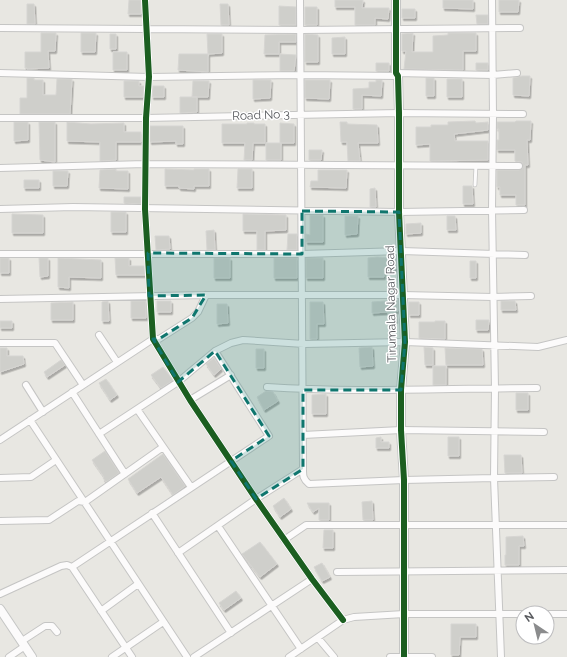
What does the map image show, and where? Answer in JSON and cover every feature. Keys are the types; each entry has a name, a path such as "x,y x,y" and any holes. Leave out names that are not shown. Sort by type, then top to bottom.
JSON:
{"street":[{"path":"145,0 149,77 146,118 145,209 149,296 153,339 178,382 256,499 312,579 343,620"},
{"path":"300,0 304,344 303,476 305,480 309,484 404,480 554,477"},
{"name":"Tirumala Nagar Road","path":"396,0 399,113 399,212 405,342 401,390 401,430 404,480 404,657"},
{"path":"492,0 492,210 495,388 494,478 501,657"},
{"path":"0,28 301,30 520,28"},
{"path":"0,73 149,77 397,74 493,75 517,73"},
{"name":"Road No 3","path":"0,118 146,118 399,113 493,115 523,114"},
{"path":"0,168 145,164 519,166"},
{"path":"0,209 73,207 399,212 524,210"},
{"path":"0,254 302,254 402,251 525,255"},
{"path":"0,440 153,339 159,339 192,318 198,312 206,295"},
{"path":"0,299 206,295 531,296"},
{"path":"99,335 117,362"},
{"path":"99,434 178,382 215,351 231,343 243,340 304,344 405,342 538,347 567,340"},
{"path":"0,343 55,343 83,385"},
{"path":"72,567 269,436 215,351"},
{"path":"190,400 231,376"},
{"path":"26,385 43,412"},
{"path":"267,387 303,390 537,388"},
{"path":"72,392 126,474"},
{"path":"137,409 191,488"},
{"path":"30,420 187,657"},
{"path":"303,435 401,430 544,432"},
{"path":"0,521 49,520 78,501 85,502 163,448"},
{"path":"0,478 31,477 56,460"},
{"path":"178,553 256,499 304,469"},
{"path":"152,513 231,633"},
{"path":"284,540 306,525 567,525"},
{"path":"218,526 301,649"},
{"path":"0,594 61,566 67,565 72,567 132,657"},
{"path":"337,572 567,570"},
{"path":"194,657 312,579"},
{"path":"101,610 138,584"},
{"path":"1,612 32,657"},
{"path":"289,657 343,620 354,617 404,614 515,614"},
{"path":"555,614 567,614"},
{"path":"112,657 163,622"},
{"path":"9,657 45,626 52,626 58,632"},
{"path":"318,638 334,657"},
{"path":"390,657 432,657"}],"lane":[{"path":"475,185 476,165"}],"highlighted area":[{"path":"302,211 399,212 405,342 401,390 303,390 303,469 256,499 231,461 269,436 215,351 178,382 153,339 159,339 192,318 206,295 149,296 148,253 302,254"}],"building":[{"path":"129,0 141,0 141,14 128,14"},
{"path":"335,0 363,0 362,8 389,8 388,19 375,18 375,25 355,25 355,7 335,7"},
{"path":"443,0 473,0 473,9 443,8"},
{"path":"499,0 519,0 518,12 499,12"},
{"path":"27,4 34,4 35,24 27,24"},
{"path":"220,4 228,4 229,25 221,25"},
{"path":"279,6 296,7 296,25 279,25"},
{"path":"305,7 317,7 317,25 305,25"},
{"path":"402,9 415,9 415,18 402,18"},
{"path":"476,15 488,15 488,24 477,24"},
{"path":"41,33 56,33 55,51 48,51 49,68 27,69 25,68 25,52 41,52"},
{"path":"81,33 96,33 95,52 81,52"},
{"path":"413,33 412,52 433,52 433,36 448,35 448,33 476,33 476,51 463,51 463,70 404,69 406,51 402,51 402,34"},
{"path":"110,34 116,34 116,49 110,49"},
{"path":"207,34 222,34 222,53 208,54"},
{"path":"296,34 296,42 279,42 279,54 264,54 265,35"},
{"path":"305,34 318,35 318,62 305,62"},
{"path":"345,37 345,54 332,54 332,38"},
{"path":"113,52 127,52 127,70 113,70"},
{"path":"179,54 208,54 208,72 178,70"},
{"path":"280,54 296,55 294,71 280,71"},
{"path":"376,63 389,63 389,71 376,71"},
{"path":"476,63 488,63 488,70 476,70"},
{"path":"530,76 529,96 513,95 513,78"},
{"path":"27,78 43,80 43,95 56,95 57,79 72,79 70,114 20,114 20,98 27,98"},
{"path":"426,78 434,78 434,96 426,96"},
{"path":"447,79 462,79 462,97 447,97"},
{"path":"253,80 271,80 270,98 253,99"},
{"path":"305,80 330,80 329,99 305,98"},
{"path":"376,80 382,80 381,96 362,95 362,109 353,109 353,89 369,88 369,82 376,82"},
{"path":"124,81 139,81 139,86 144,86 143,97 124,97"},
{"path":"193,81 209,81 208,97 192,97"},
{"path":"153,86 164,86 164,97 152,97"},
{"path":"180,97 197,97 197,112 180,113"},
{"path":"475,121 476,123 488,122 488,130 454,134 455,141 488,141 488,160 430,161 430,144 416,145 416,127 448,125 448,122"},
{"path":"531,121 530,140 527,140 528,165 525,165 525,205 516,205 516,195 500,195 500,187 497,187 497,170 519,170 523,168 522,162 515,161 515,150 497,150 499,129 497,129 497,122"},
{"path":"14,122 28,122 28,140 14,141"},
{"path":"39,122 55,122 55,162 40,160"},
{"path":"67,122 91,124 124,123 124,132 141,132 141,142 116,142 116,160 100,161 100,142 67,141"},
{"path":"340,122 347,122 347,124 377,125 378,143 358,143 360,161 348,161 347,142 341,142"},
{"path":"280,123 294,124 294,143 280,143"},
{"path":"222,124 265,124 265,143 253,143 252,160 244,160 245,143 222,143"},
{"path":"150,126 183,126 183,144 176,144 176,141 150,142"},
{"path":"266,143 281,143 281,160 266,160"},
{"path":"309,150 322,150 321,160 309,160"},
{"path":"116,169 116,171 128,171 128,189 99,188 100,170"},
{"path":"165,169 209,169 209,186 194,186 194,189 179,188 179,186 165,186"},
{"path":"238,169 252,169 252,188 237,188"},
{"path":"318,170 347,170 346,188 310,187 311,181 318,181"},
{"path":"53,171 68,171 67,186 53,186"},
{"path":"24,180 39,180 39,188 24,188"},
{"path":"463,186 472,186 473,204 463,204"},
{"path":"375,188 376,207 370,207 370,189"},
{"path":"124,197 141,197 141,204 124,203"},
{"path":"111,212 126,212 126,232 111,232"},
{"path":"12,214 43,215 43,233 12,233"},
{"path":"243,214 286,215 286,230 265,231 265,250 257,250 257,231 243,231"},
{"path":"310,215 323,215 323,242 306,242 306,234 310,235"},
{"path":"345,216 358,216 357,234 345,235"},
{"path":"447,216 455,216 456,230 447,230"},
{"path":"421,223 421,233 406,234 406,224"},
{"path":"214,230 215,250 207,250 206,231"},
{"path":"288,234 297,234 297,250 287,250"},
{"path":"155,236 169,236 170,249 156,250"},
{"path":"0,258 9,258 9,273 0,273"},
{"path":"39,258 48,258 48,276 40,277"},
{"path":"58,258 101,260 101,278 69,277 69,288 58,287"},
{"path":"115,258 129,258 129,266 144,266 145,275 116,275"},
{"path":"214,258 230,258 230,278 214,278"},
{"path":"274,258 297,258 297,278 274,278"},
{"path":"306,258 323,258 323,278 306,278"},
{"path":"368,258 396,258 396,269 384,269 384,277 368,277"},
{"path":"470,261 476,261 476,278 470,278"},
{"path":"398,300 398,311 395,311 396,321 389,321 388,312 372,313 372,302"},
{"path":"108,301 109,321 102,321 102,302"},
{"path":"131,301 146,301 146,318 131,318"},
{"path":"157,301 171,301 171,312 157,312"},
{"path":"501,301 515,301 516,310 501,310"},
{"path":"73,302 73,320 51,320 51,303"},
{"path":"310,302 323,302 324,324 317,324 317,339 310,339"},
{"path":"409,302 419,302 419,315 409,315"},
{"path":"217,304 227,304 228,323 217,324"},
{"path":"476,320 489,320 488,330 476,330"},
{"path":"0,321 12,321 12,328 0,328"},
{"path":"445,321 445,339 419,338 419,322"},
{"path":"372,347 373,366 360,367 359,348"},
{"path":"424,347 433,348 433,365 425,365"},
{"path":"0,348 7,348 7,356 23,356 24,364 0,372"},
{"path":"445,348 482,349 483,365 446,365"},
{"path":"256,349 264,349 264,368 256,368"},
{"path":"214,358 221,369 214,375 206,364"},
{"path":"61,360 65,365 47,377 44,372"},
{"path":"433,366 446,366 446,385 433,385"},
{"path":"163,367 173,380 161,388 151,375"},
{"path":"106,379 117,395 110,400 99,383"},
{"path":"266,391 273,392 278,401 264,410 257,397"},
{"path":"516,393 528,393 528,410 516,410"},
{"path":"326,394 326,414 312,414 312,395"},
{"path":"381,437 381,442 389,442 389,448 376,448 376,438"},
{"path":"448,437 459,437 459,456 448,456"},
{"path":"105,451 119,473 106,482 92,460"},
{"path":"163,454 185,486 173,495 161,477 137,493 128,479"},
{"path":"504,455 521,455 522,473 505,473"},
{"path":"284,498 291,509 280,517 273,506"},
{"path":"372,501 373,520 363,520 362,502"},
{"path":"307,503 329,503 329,520 319,520 319,508 313,512"},
{"path":"324,530 333,530 333,548 323,548"},
{"path":"523,536 524,546 519,546 519,565 505,565 506,537"},
{"path":"260,542 277,564 260,577 242,554"},
{"path":"322,563 330,577 322,581 314,567"},
{"path":"236,591 241,598 224,610 219,603"},
{"path":"451,624 476,624 476,637 460,637 459,655 451,655"}],"cycle path":[{"path":"145,0 149,77 146,118 145,209 153,339 190,400 256,499 312,579 343,620"},
{"path":"396,0 396,73 398,76 399,113 399,212 405,342 401,390 401,430 404,480 404,657"}]}
